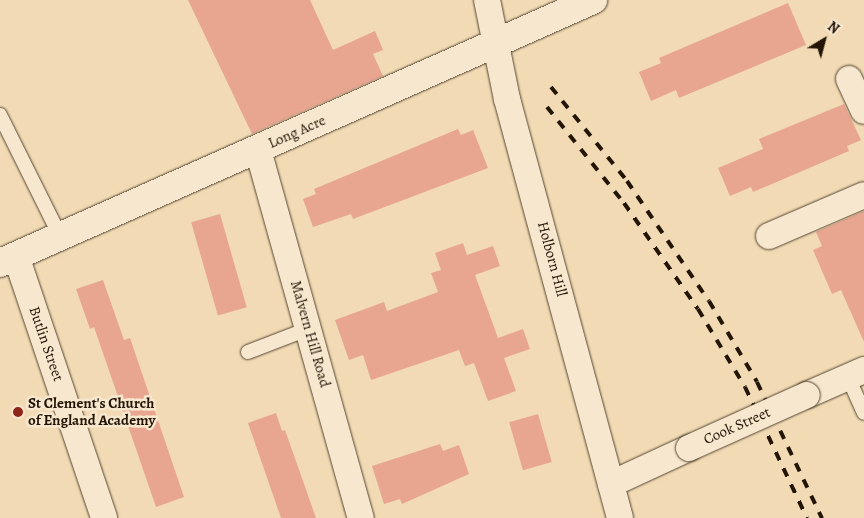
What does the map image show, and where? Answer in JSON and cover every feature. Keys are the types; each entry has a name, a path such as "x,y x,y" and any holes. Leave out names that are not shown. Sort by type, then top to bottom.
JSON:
{"street":[{"name":"Holborn Hill","path":"487,0 495,42 620,518"},
{"name":"Long Acre","path":"8,260 593,0"},
{"path":"849,79 864,111"},
{"name":"Malvern Hill Road","path":"258,150 361,518"},
{"path":"769,236 864,195"},
{"name":"Butlin Street","path":"8,260 104,518"},
{"name":"Cook Street","path":"611,484 856,373"}],"lane":[{"path":"0,115 60,236"},
{"path":"248,352 308,329"},
{"path":"856,373 864,413"}],"building":[{"path":"188,0 310,0 333,50 375,31 383,50 373,54 383,76 252,134"},
{"path":"788,3 806,45 679,98 676,90 651,101 639,72 661,63 659,58"},
{"path":"844,104 861,140 847,146 849,151 753,192 751,187 730,196 718,168 763,149 759,139"},
{"path":"458,129 461,135 473,130 488,168 353,219 351,214 313,227 303,199 316,194 314,189"},
{"path":"864,211 864,342 841,290 832,294 813,250 822,246 816,232"},
{"path":"220,214 247,307 218,316 191,222"},
{"path":"463,243 467,255 493,246 500,266 475,275 498,338 523,329 530,349 504,358 516,391 488,401 474,363 465,366 459,350 371,380 363,355 349,360 335,320 384,302 387,311 438,292 431,273 441,270 435,253"},
{"path":"103,280 124,340 130,338 184,497 156,507 94,327 90,329 76,289"},
{"path":"276,413 282,431 285,430 316,518 281,518 248,423"},
{"path":"538,414 552,462 523,470 509,422"},
{"path":"440,444 443,451 459,445 469,474 402,504 400,499 384,504 372,466"}],"railway":[{"path":"551,87 627,181 709,301 757,382 822,518"},
{"path":"547,107 624,203 698,309 745,387 807,518"}],"place":[{"name":"St Clement's Church of England Academy","path":"18,412"}]}
